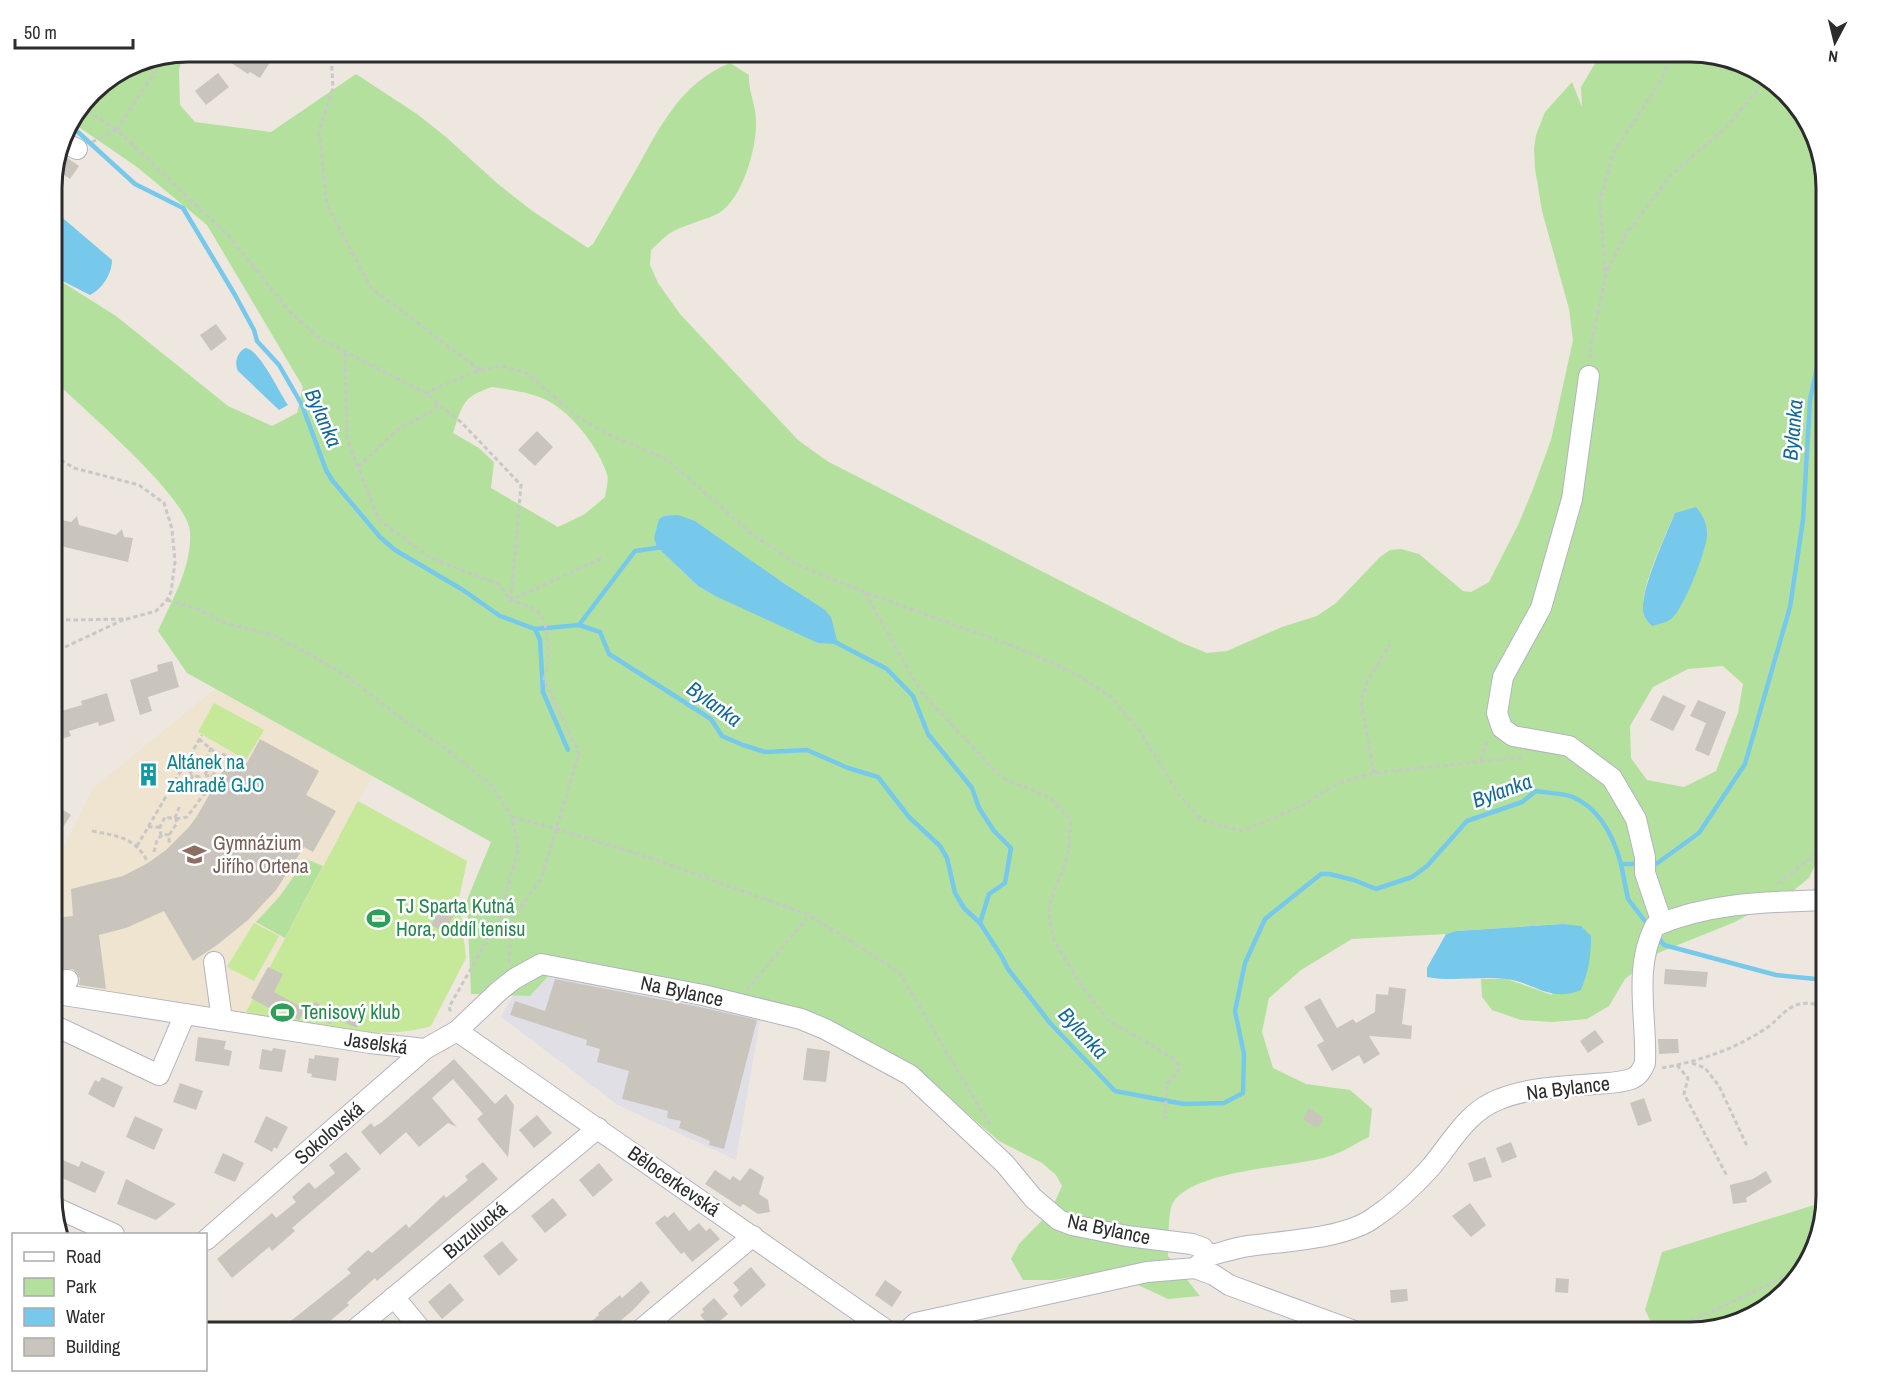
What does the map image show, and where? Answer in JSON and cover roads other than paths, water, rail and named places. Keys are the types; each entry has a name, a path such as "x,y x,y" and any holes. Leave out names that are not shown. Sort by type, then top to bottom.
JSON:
{"street":[{"path":"1589,376 1572,500 1541,608 1503,677 1497,713 1502,728 1513,736 1569,746 1612,778 1636,819 1656,928 1693,913 1742,903 1816,900"},
{"name":"Na Bylance","path":"457,1032 508,984 541,964 689,992 801,1018 910,1075 1005,1164 1033,1198 1059,1220 1072,1226 1127,1236 1191,1244 1203,1248 1201,1262 1245,1247 1317,1237 1372,1220 1431,1167 1465,1122 1491,1102 1530,1090 1623,1081 1633,1078 1642,1071 1646,1054 1642,968 1656,928"},
{"path":"214,962 222,1020"},
{"name":"Jaselská","path":"62,989 185,1014 425,1049"},
{"path":"62,1029 159,1076 185,1014"},
{"name":"Sokolovská","path":"207,1239 425,1049 457,1032"},
{"name":"Bělocerkevská","path":"457,1032 875,1322"},
{"name":"Buzulucká","path":"364,1322 598,1128"},
{"path":"63,1211 112,1233"},
{"path":"650,1322 753,1236"},
{"path":"921,1322 1201,1262 1229,1285 1330,1322"},
{"path":"394,1297 415,1322"}],"water":[{"path":"62,217 112,260 106,281 90,295 62,281"},
{"path":"245,348 256,355 288,405 279,410 238,371 237,358"},
{"path":"1696,507 1704,519 1707,533 1699,565 1676,614 1669,620 1652,626 1644,615 1643,601 1655,562 1675,513"},
{"path":"678,515 695,521 824,609 831,617 838,644 818,643 698,586 657,547 654,538 659,519 664,516"},
{"path":"1563,924 1581,926 1591,936 1589,963 1581,990 1560,994 1506,979 1427,977 1427,968 1446,934 1456,931"}],"waterway":[{"name":"Bylanka","path":"75,130 135,184 183,208 235,295 254,330 257,341 279,365 302,405 326,470 380,537 395,550 463,590 500,616 535,629 579,625 600,632 609,654 711,719 722,736 765,752 807,750 848,768 878,777 909,817 940,846 947,858 955,893 964,908 980,923 1008,969 1050,1023 1115,1091 1184,1104 1224,1103 1243,1093 1244,1054 1235,1011 1245,963 1265,919 1321,874 1354,880 1376,889 1412,877 1427,866 1467,821 1522,802 1536,791 1569,796 1583,802 1604,825 1621,864 1641,864"},
{"name":"Bylanka","path":"1649,864 1656,864 1699,833 1745,764 1790,607 1803,520 1810,400 1816,372"},
{"path":"579,625 635,551 663,547"},
{"path":"535,629 540,640 543,692 568,750"},
{"path":"833,641 887,669 913,696 928,734 972,788 979,808 994,831 1011,848 1005,883 989,894 980,923"},
{"path":"1621,864 1628,899 1648,925"},
{"path":"1657,936 1664,945 1776,975 1816,979"}],"place":[{"name":"Altánek na zahradě GJO","path":"149,774"},
{"name":"Gymnázium Jiřího Ortena","path":"195,854"},
{"name":"TJ Sparta Kutná Hora, oddíl tenisu","path":"378,918"},
{"name":"Tenisový klub","path":"283,1012"}]}
